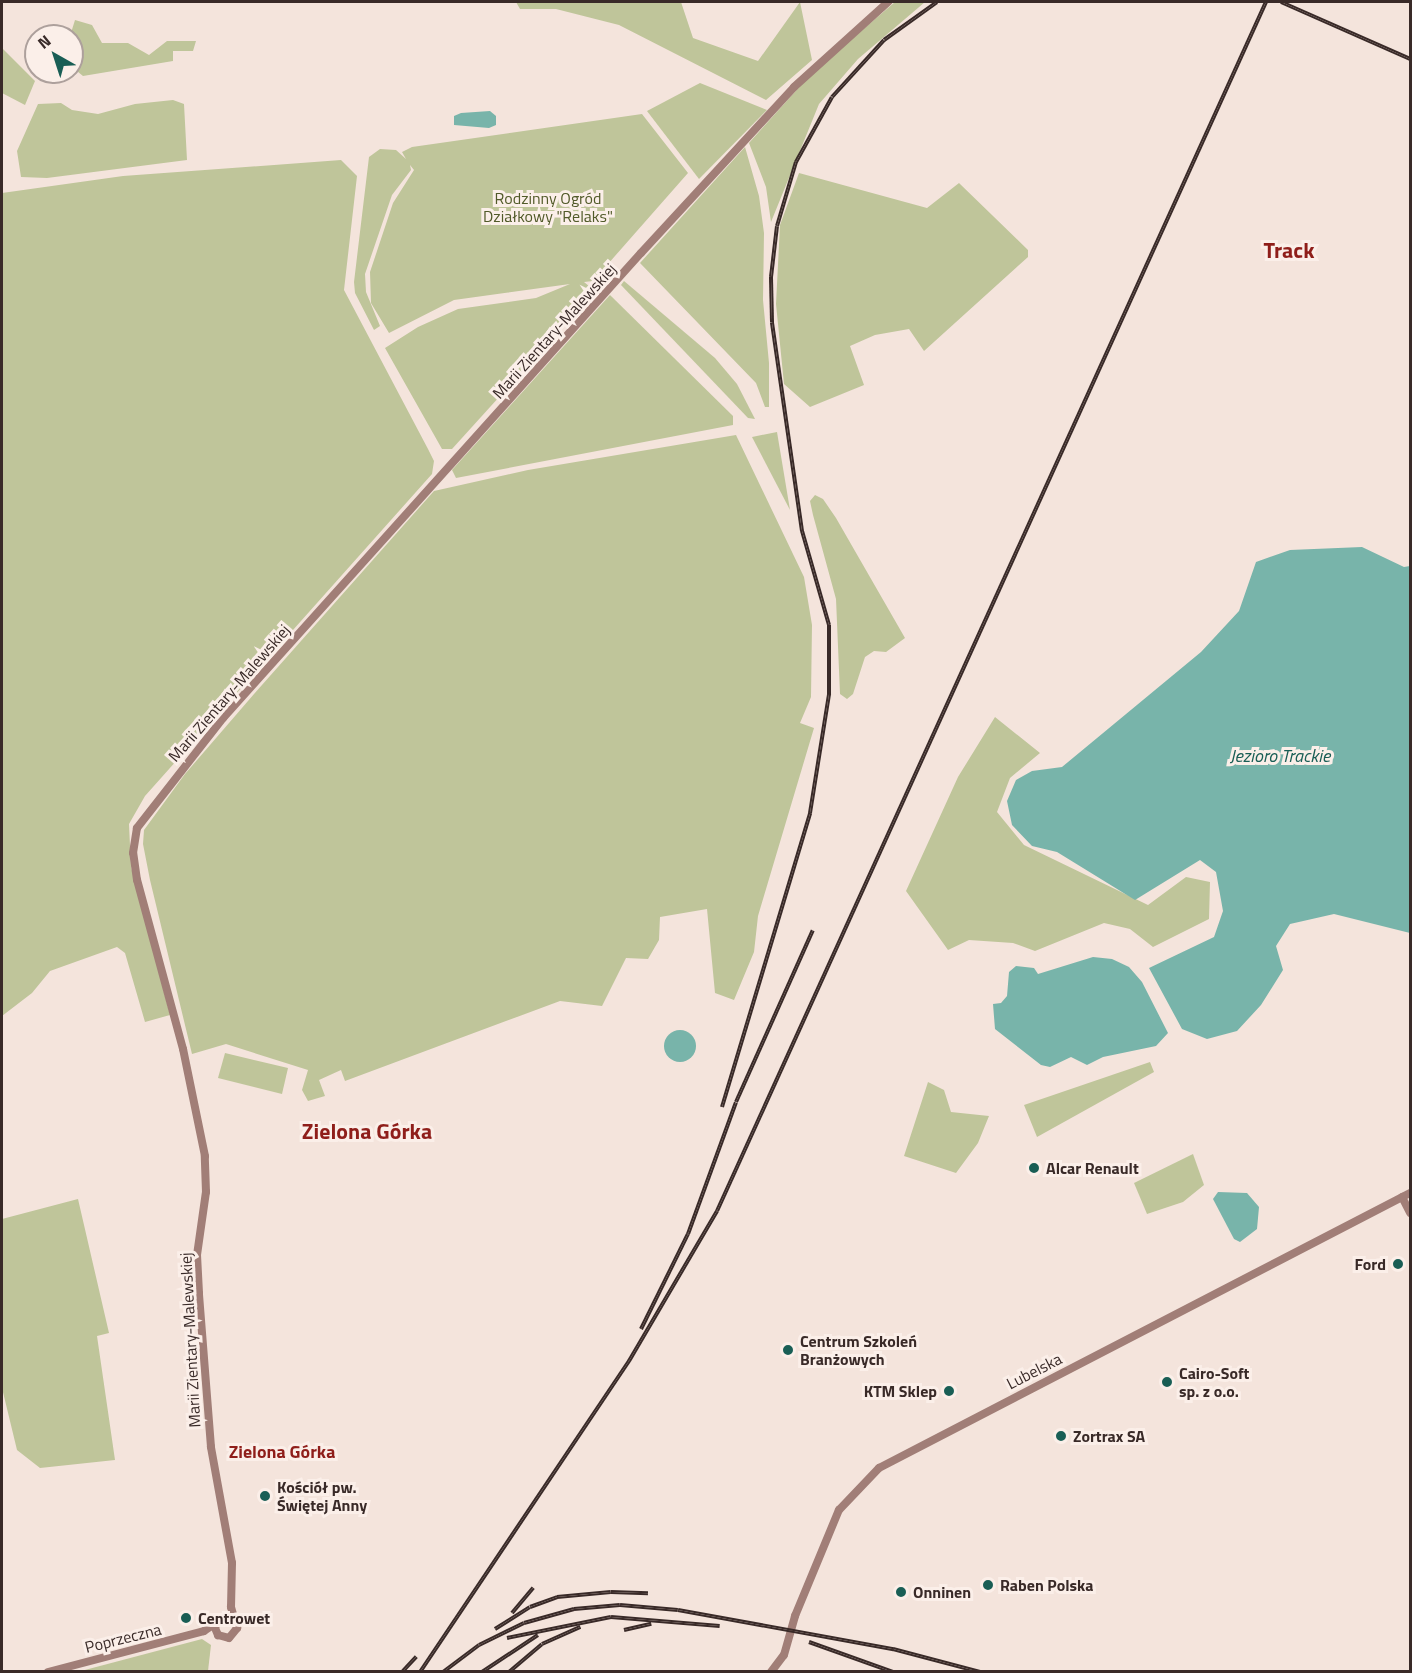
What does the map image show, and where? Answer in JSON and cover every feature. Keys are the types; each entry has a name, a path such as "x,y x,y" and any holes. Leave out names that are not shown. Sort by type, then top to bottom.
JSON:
{"street":[{"name":"Marii Zientary-Malewskiej","path":"233,1619 232,1563 211,1447 198,1275 197,1245 207,1183 205,1156 183,1049 137,880 133,853 137,828 223,718 665,227 794,87 888,2"},
{"name":"Lubelska","path":"771,1671 784,1655 802,1598 839,1510 879,1468 1410,1193"},
{"path":"1402,1197 1410,1213"},
{"path":"218,1635 216,1623 231,1607"},
{"path":"204,1631 226,1639 235,1635 233,1619 222,1617"},
{"name":"Poprzeczna","path":"48,1671 204,1631 216,1623"}],"green space":[{"path":"516,2 681,2 693,38 758,61 800,2 812,60 766,100 619,25 556,9 520,9"},
{"path":"895,2 925,2 858,59 819,104 771,222 766,187 749,143 811,74"},
{"path":"75,20 92,25 102,43 128,43 149,55 167,41 196,41 193,51 173,51 173,61 84,76 84,24 74,24"},
{"path":"2,48 24,70 24,84 34,84 25,105 2,93"},
{"path":"700,83 767,110 699,179 647,111"},
{"path":"173,100 184,104 187,160 47,178 21,177 17,151 38,104 61,103 72,110 98,114 135,104"},
{"name":"Rodzinny Ogród Działkowy \"Relaks\"","path":"642,114 688,173 593,281 584,282 595,291 452,449 442,449 385,348 418,327 458,309 536,298 570,284 454,300 389,333 371,303 370,272 393,203 414,170 410,165 411,170 392,195 365,274 366,292 380,326 374,330 355,293 354,282 369,157 380,149 396,150 406,159 402,152 412,147"},
{"path":"745,147 759,196 764,233 763,300 769,363 769,407 765,407 756,383 640,263"},
{"path":"341,160 357,176 344,290 434,461 432,474 145,796 129,824 131,867 170,1015 145,1022 125,953 117,947 50,971 32,993 2,1016 2,193 123,176"},
{"path":"799,173 927,208 959,183 1028,250 1028,257 924,351 909,329 875,335 850,346 864,385 810,407 784,384 776,304 780,225"},
{"path":"624,281 715,358 737,384 755,419 748,418 621,285"},
{"path":"610,295 733,416 733,425 456,478 452,470"},
{"path":"777,432 790,510 752,437"},
{"path":"736,435 804,577 812,625 811,697 800,723 814,728 758,916 754,952 734,1000 715,993 707,909 660,917 659,940 648,959 626,958 602,1006 560,1001 345,1081 341,1070 319,1080 325,1096 308,1101 302,1090 308,1070 226,1044 192,1054 150,880 143,844 144,830 185,774 254,694 434,491 528,470"},
{"path":"815,495 823,499 836,518 905,638 886,652 874,651 865,657 853,694 847,699 840,694 836,599 810,501"},
{"path":"995,717 1040,753 1010,778 997,812 1024,845 1148,905 1186,877 1210,882 1209,919 1153,947 1130,929 1104,923 1035,951 1013,943 969,940 948,950 906,891 958,777"},
{"path":"225,1053 288,1068 282,1094 218,1078"},
{"path":"1150,1062 1154,1072 1037,1137 1024,1105"},
{"path":"928,1082 944,1090 951,1112 989,1116 978,1143 956,1173 904,1156"},
{"path":"1193,1154 1204,1185 1183,1202 1147,1214 1134,1183"},
{"path":"78,1199 109,1333 97,1336 115,1460 40,1468 17,1450 2,1388 2,1219"},
{"path":"202,1639 211,1645 208,1671 81,1671"}],"water":[{"path":"490,111 496,116 496,125 489,128 454,125 454,116 461,113"},
{"name":"Jezioro Trackie","path":"1362,547 1404,567 1410,566 1410,933 1334,914 1290,924 1276,946 1283,970 1261,1005 1237,1031 1207,1039 1182,1029 1149,968 1214,937 1223,911 1216,872 1200,860 1135,900 1057,852 1032,846 1012,825 1007,801 1016,780 1032,771 1062,767 1201,652 1239,611 1256,562 1290,550"},
{"path":"1093,957 1112,959 1129,967 1142,982 1168,1033 1156,1046 1103,1057 1087,1065 1071,1057 1050,1067 1041,1065 995,1029 993,1004 1001,1003 1007,996 1009,972 1016,966 1034,968 1038,974"},
{"path":"680,1030 691,1035 696,1046 691,1057 680,1062 669,1057 664,1046 669,1035"},
{"path":"1218,1192 1247,1193 1259,1207 1257,1229 1240,1242 1234,1239 1213,1199"}],"railway":[{"path":"722,1107 810,813 829,694 829,625 802,531 772,322 771,277 777,226 796,162 832,97 884,40 937,2"},
{"path":"420,1672 629,1361 717,1211 1266,2"},
{"path":"1281,2 1410,59"},
{"path":"641,1329 688,1234 736,1102 813,930"},
{"path":"512,1613 533,1588"},
{"path":"495,1629 530,1607 557,1597 611,1592 648,1593"},
{"path":"443,1672 479,1645 524,1623 574,1609 620,1605 678,1610 893,1649 980,1672"},
{"path":"507,1638 611,1617 720,1626"},
{"path":"624,1630 651,1624"},
{"path":"509,1672 542,1644 580,1627"},
{"path":"482,1672 538,1635"},
{"path":"809,1642 893,1672"},
{"path":"402,1672 416,1657"}],"place":[{"name":"Alcar Renault","path":"1034,1168"},
{"name":"Ford","path":"1398,1264"},
{"name":"Centrum Szkoleń Branżowych","path":"788,1350"},
{"name":"Cairo-Soft sp. z o.o.","path":"1167,1382"},
{"name":"KTM Sklep","path":"949,1391"},
{"name":"Zortrax SA","path":"1061,1436"},
{"name":"Kościół pw. Świętej Anny","path":"265,1496"},
{"name":"Raben Polska","path":"988,1585"},
{"name":"Onninen","path":"901,1592"},
{"name":"Centrowet","path":"186,1618"}],"district":[{"name":"Track","path":"1289,251"},
{"name":"Zielona Górka","path":"367,1132"},
{"name":"Zielona Górka","path":"282,1452"}]}
